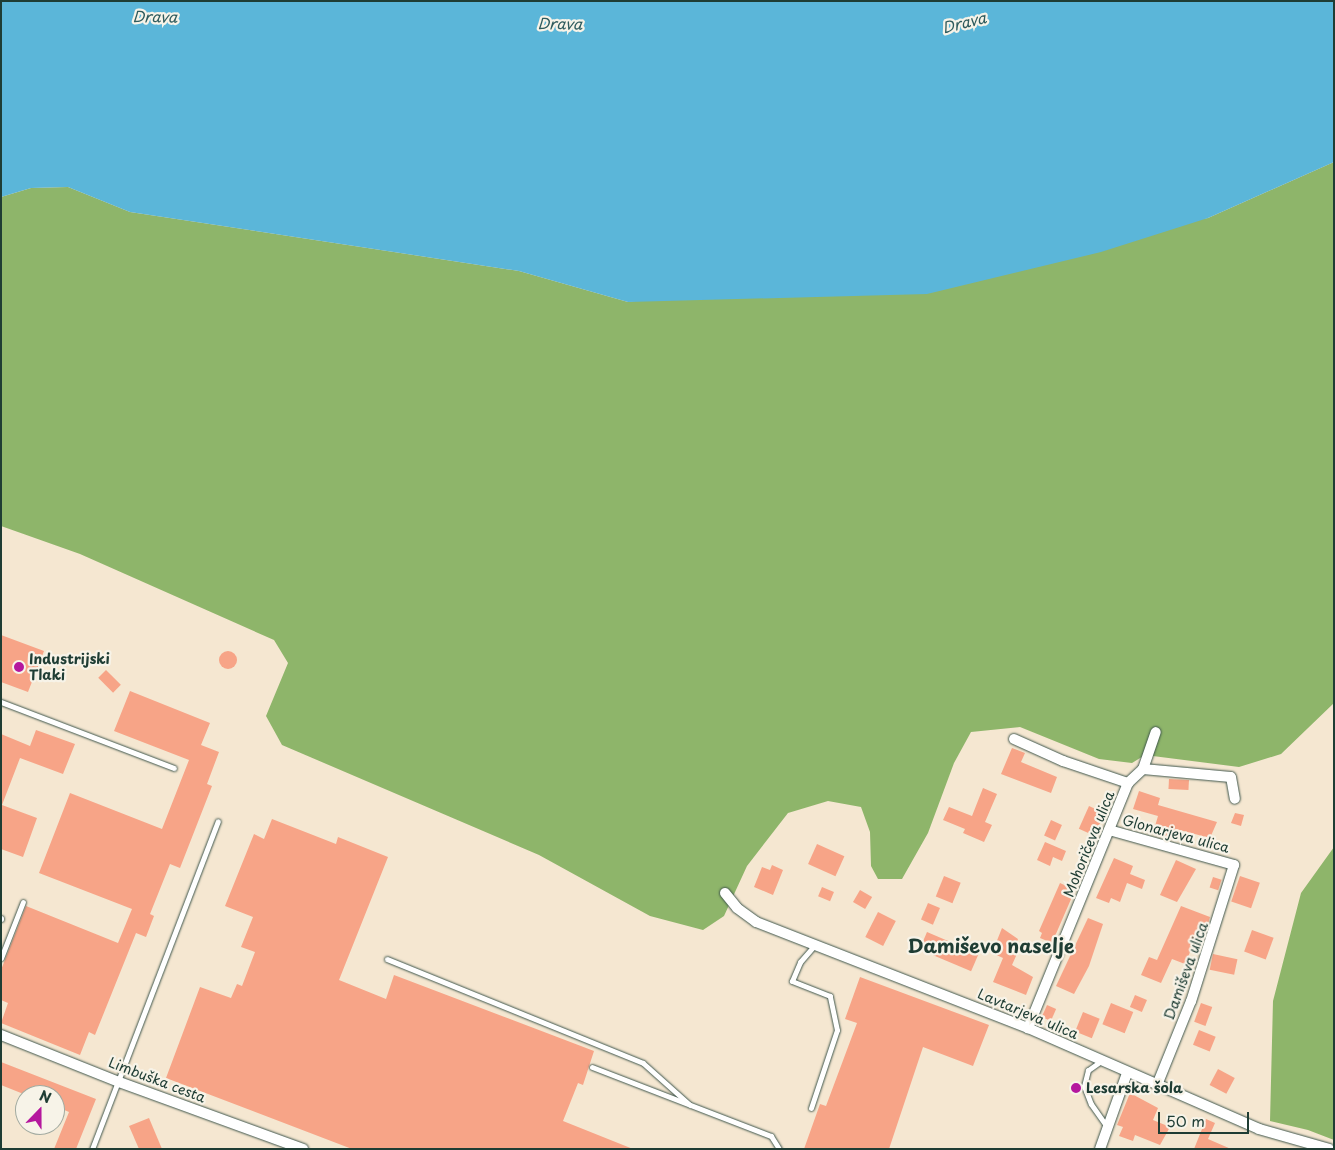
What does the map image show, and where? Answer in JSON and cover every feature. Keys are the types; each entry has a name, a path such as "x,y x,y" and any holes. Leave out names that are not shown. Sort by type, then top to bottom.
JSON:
{"street":[{"path":"1128,783 1143,769 1156,732"},
{"name":"Mohoričeva ulica","path":"1014,739 1063,761 1128,783 1028,1028"},
{"path":"1143,769 1231,777 1235,799"},
{"name":"Glonarjeva ulica","path":"1109,830 1234,865"},
{"name":"Damiševa ulica","path":"1157,1085 1191,1001 1234,865"},
{"name":"Lavtarjeva ulica","path":"724,893 737,908 756,922 1028,1028 1127,1073 1259,1129 1329,1149"},
{"name":"Limbuška cesta","path":"1,1035 119,1082 303,1149"},
{"path":"1100,1149 1127,1073"}],"lane":[{"path":"1,702 174,768"},
{"path":"92,1149 218,821"},
{"path":"1,958 23,902"},
{"path":"811,1108 837,1030 830,996 792,982 800,962 815,945"},
{"path":"387,960 643,1063 690,1105"},
{"path":"1101,1061 1088,1070 1084,1086 1091,1104 1107,1127"},
{"path":"592,1067 771,1136 779,1149"}],"green space":[{"path":"1334,162 1334,703 1281,754 1239,767 1145,755 1132,763 1099,759 1020,727 971,732 954,763 928,833 902,879 878,879 871,866 870,832 861,807 828,801 788,813 747,866 724,916 703,930 650,916 539,855 282,745 266,716 288,663 274,640 80,554 1,526 1,197 31,188 68,187 130,212 519,271 628,302 1208,218"},
{"path":"1334,847 1334,1140 1308,1130 1270,1121 1273,1001 1301,893"}],"water":[{"name":"Drava","path":"1,1 1334,1 1334,162 1208,218 1101,252 927,294 628,302 519,271 130,212 68,187 31,188 1,197"}],"building":[{"name":"Industrijski Tlaki","path":"1,635 44,651 28,692 1,682"},
{"path":"228,651 234,654 237,660 234,666 228,669 222,666 219,660 222,654"},
{"path":"106,670 121,685 113,693 98,678"},
{"path":"130,691 210,723 201,745 219,752 207,784 212,786 180,868 170,864 150,914 154,916 146,937 136,933 95,1035 89,1032 80,1055 1,1023 8,1003 1,1000 1,970 26,906 118,943 132,909 39,873 70,793 162,829 189,760 114,731"},
{"path":"36,730 75,744 63,774 20,758 2,805 37,818 23,857 1,849 1,734 30,746"},
{"path":"1012,748 1025,753 1021,762 1057,777 1051,793 1001,774"},
{"path":"1169,779 1189,780 1188,790 1168,789"},
{"path":"983,788 997,794 985,822 992,825 984,842 963,833 965,829 943,820 949,807 972,816"},
{"path":"1139,791 1160,798 1158,805 1217,822 1210,838 1176,829 1174,835 1168,833 1166,837 1153,833 1158,816 1133,809"},
{"path":"1089,806 1105,813 1094,836 1079,829"},
{"path":"1235,813 1244,815 1241,826 1231,823"},
{"path":"272,819 336,844 338,837 388,857 339,980 386,999 394,975 594,1051 583,1085 578,1083 563,1121 633,1149 352,1149 166,1078 200,987 231,998 237,984 242,986 255,952 241,947 253,917 225,906 254,834 264,839"},
{"path":"1051,820 1062,825 1055,840 1044,836"},
{"path":"1045,842 1066,851 1062,861 1053,857 1050,866 1037,860"},
{"path":"817,844 844,856 835,876 808,864"},
{"path":"1114,858 1133,866 1130,874 1145,880 1142,889 1127,883 1120,902 1111,898 1109,903 1096,898"},
{"path":"1176,860 1196,869 1177,902 1160,895"},
{"path":"772,865 783,870 773,895 754,887 762,867 770,870"},
{"path":"944,876 961,883 952,903 936,896"},
{"path":"1240,876 1260,883 1251,908 1231,902"},
{"path":"1213,877 1222,880 1218,890 1210,887"},
{"path":"1060,883 1075,890 1052,943 1040,938 1042,933 1039,931"},
{"path":"822,887 834,892 830,901 818,896"},
{"path":"860,890 872,897 865,909 853,902"},
{"path":"928,903 940,908 933,925 921,920"},
{"path":"1181,906 1210,917 1203,940 1196,938 1185,964 1172,959 1161,983 1141,975 1149,957 1157,960"},
{"path":"878,912 896,921 883,946 865,937"},
{"path":"1088,918 1103,924 1089,966 1074,994 1056,986"},
{"path":"1002,928 1018,939 1016,945 1020,947 1012,965 1033,977 1026,995 993,982 1003,958 992,953"},
{"path":"1252,930 1274,938 1266,959 1244,952"},
{"path":"927,932 979,954 971,971 920,949"},
{"path":"1213,954 1237,959 1234,975 1210,970"},
{"path":"860,977 989,1025 973,1066 923,1047 889,1149 804,1149 820,1104 826,1106 857,1023 845,1019"},
{"path":"1135,995 1147,1000 1142,1012 1130,1007"},
{"path":"1111,1003 1133,1012 1125,1033 1102,1024"},
{"path":"1201,1003 1212,1007 1205,1026 1194,1022"},
{"path":"1047,1005 1056,1009 1051,1021 1042,1017"},
{"path":"1083,1012 1100,1019 1092,1038 1075,1031"},
{"path":"1199,1030 1216,1037 1210,1052 1193,1045"},
{"path":"1,1062 60,1085 15,1085 15,1091 1,1085"},
{"path":"1218,1069 1235,1078 1226,1094 1210,1085"},
{"path":"65,1087 96,1099 76,1149 54,1149 60,1135 65,1135 65,1122 69,1112 65,1110"},
{"path":"1130,1093 1158,1108 1153,1120 1170,1127 1160,1145 1135,1135 1133,1141 1119,1136 1123,1127 1117,1125"},
{"path":"149,1118 162,1149 139,1149 129,1126"},
{"path":"1206,1119 1215,1123 1208,1139 1231,1149 1194,1149"}],"place":[{"name":"Industrijski Tlaki","path":"19,667"},
{"name":"Lesarska šola","path":"1076,1088"}],"district":[{"name":"Damiševo naselje","path":"991,946"}]}
